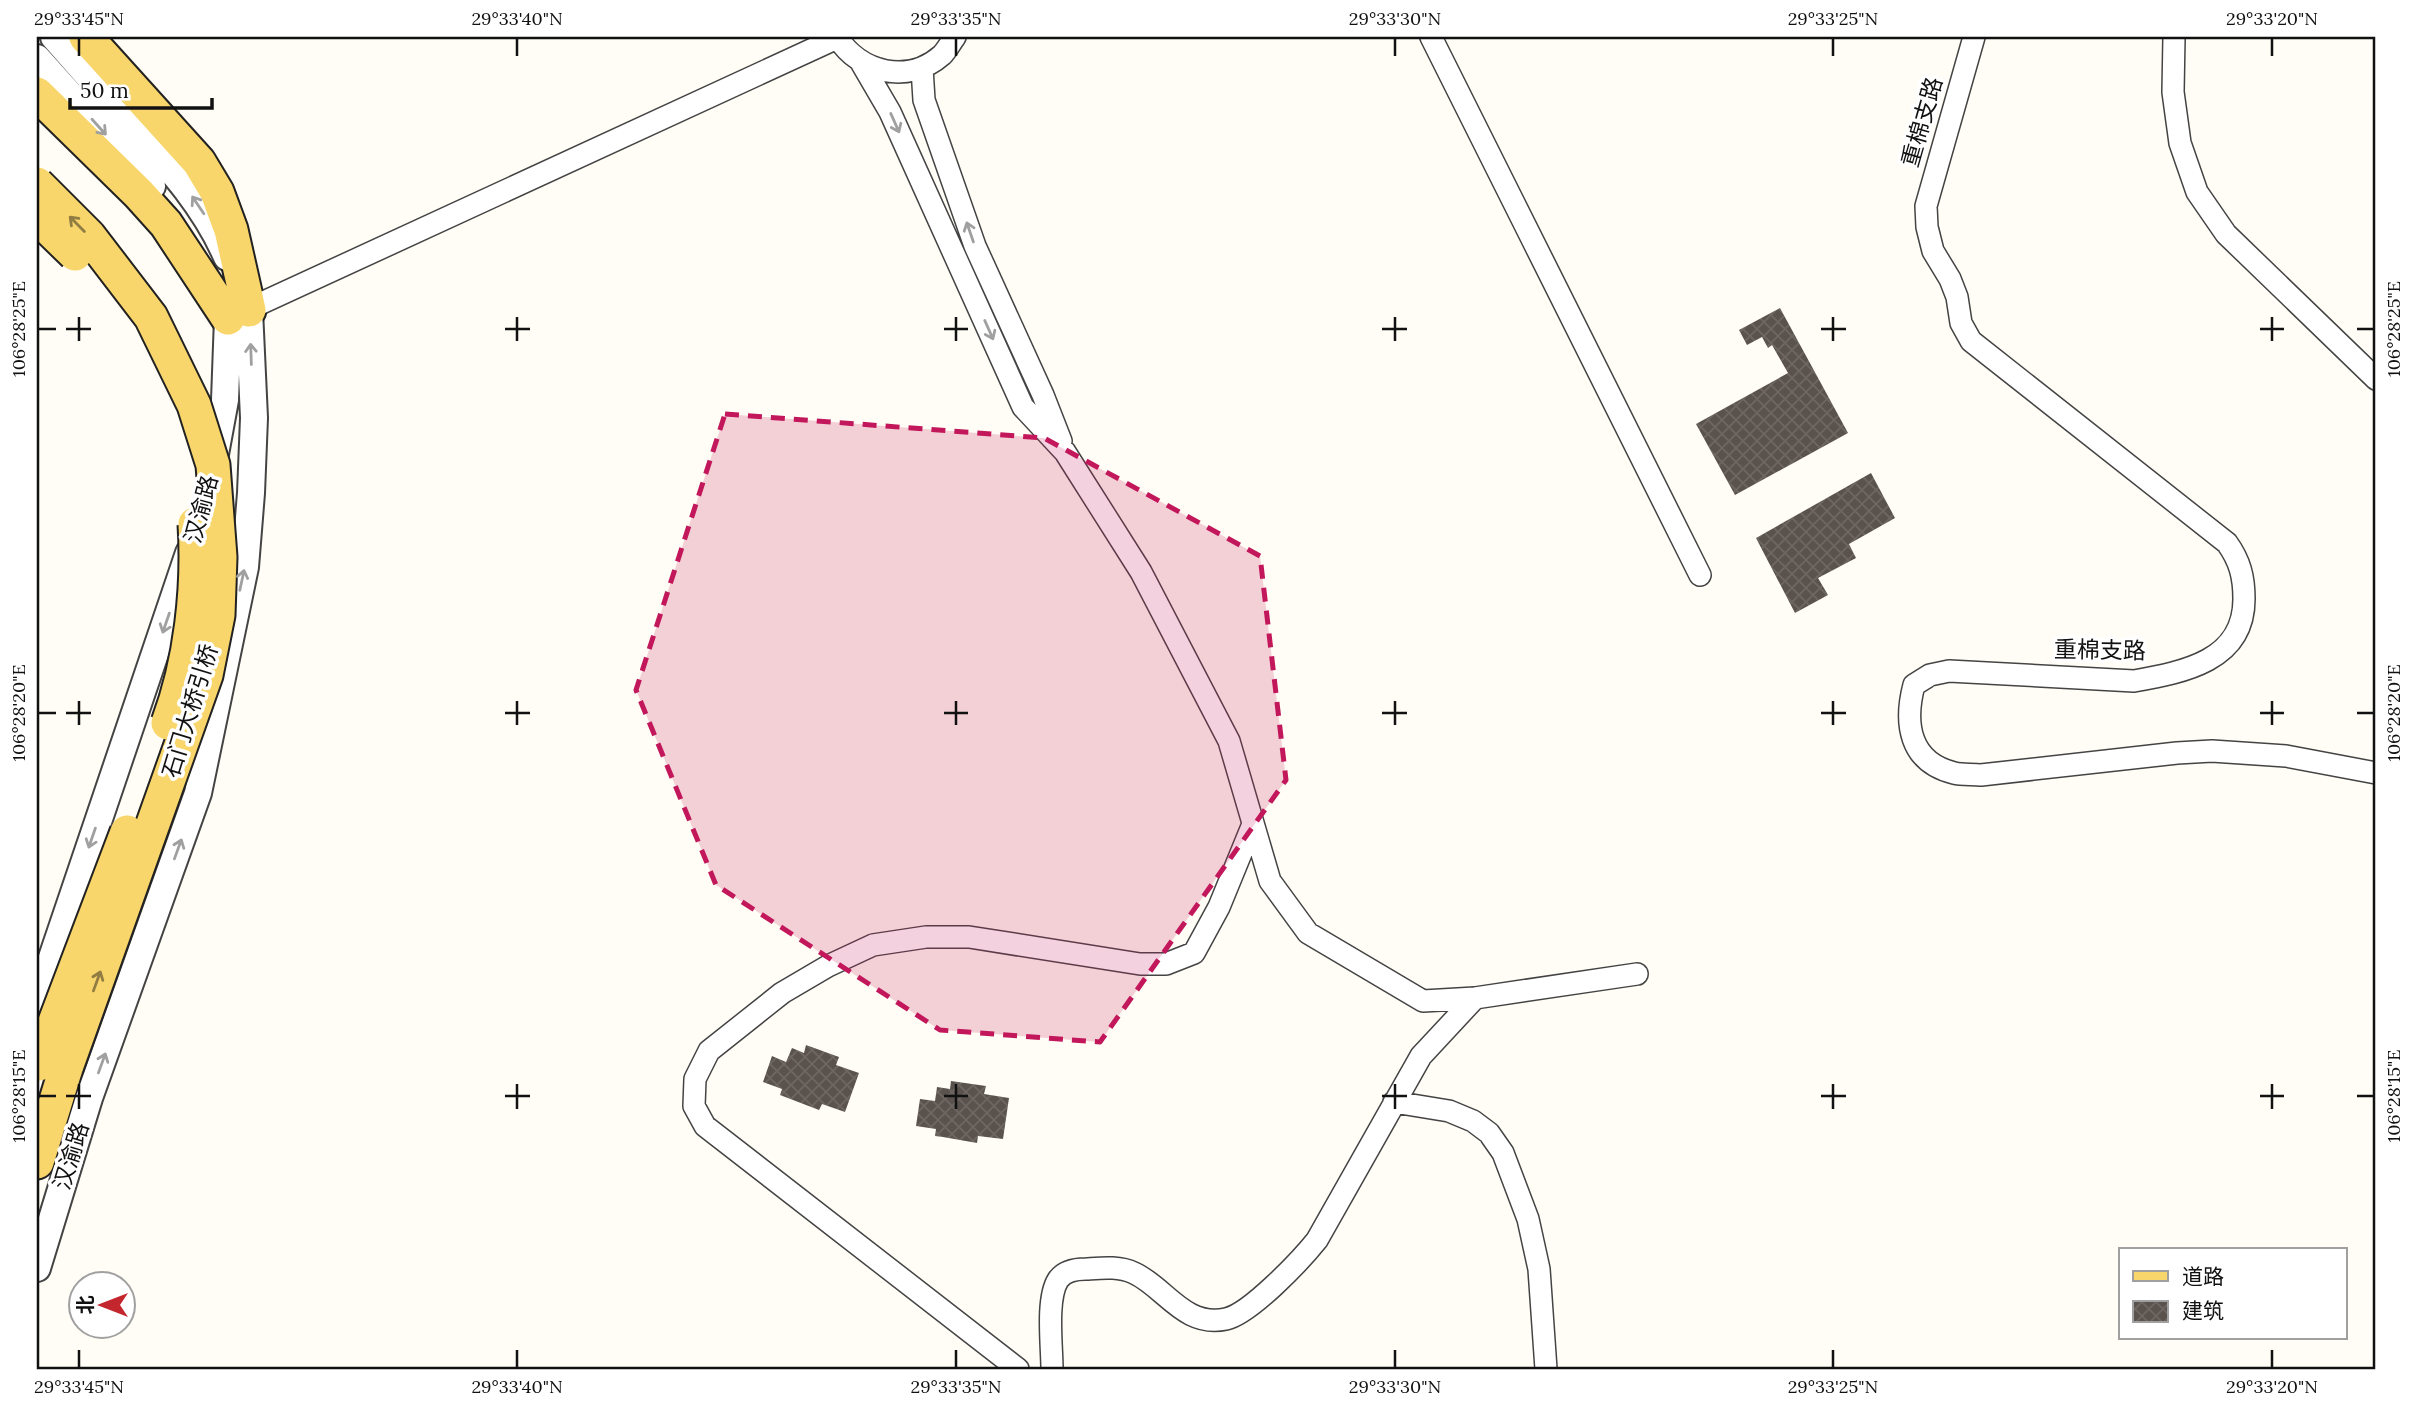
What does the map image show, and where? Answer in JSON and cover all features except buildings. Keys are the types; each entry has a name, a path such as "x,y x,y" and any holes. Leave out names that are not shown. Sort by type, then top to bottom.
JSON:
{"main road":[{"path":"86,37 199,162 217,192 230,230 239,314"},
{"path":"37,93 139,194 239,314"},
{"name":"石门大桥引桥","path":"37,184 89,236 150,317 188,392 213,465 220,557 218,615 206,675 47,1067"},
{"name":"石门大桥引桥","path":"37,217 73,250 137,331 173,410 192,471 197,562 191,634 172,713 47,1067"},
{"name":"汉渝路","path":"37,1162 47,1067"}],"street":[{"path":"54,37 198,203 219,236 239,314 837,38 862,64 890,112 1023,407 1065,452 1141,572 1229,741 1270,881 1308,933 1423,1001 1475,998 1637,974"},
{"path":"862,64 881,71 902,73 922,68 943,54 956,37"},
{"path":"1430,37 1700,575"},
{"name":"重棉支路","path":"1974,37 1926,206 1927,227 1933,251 1951,279 1961,323 1971,341 2227,543 2238,558 2244,582 2244,607 2237,633 2221,652 2195,667 2164,676 2134,681 1949,671 1930,675 1914,685 1909,704 1910,728 1918,751 1933,765 1954,773 1981,775 2177,752 2212,751 2286,756 2376,773"},
{"path":"2174,37 2174,92 2180,143 2197,192 2226,234 2376,379"},
{"name":"汉渝路","path":"37,58 176,216 239,314 254,418 245,567 198,793 89,1098 37,1268"},
{"path":"922,68 924,100 975,246 1043,395 1065,452"},
{"name":"汉渝路","path":"37,1002 189,554 209,483 239,314"},
{"path":"1018,1369 705,1126 694,1106 695,1079 709,1051 782,993 828,965 873,944 926,936 969,937 1140,964 1166,964 1194,953 1219,907 1253,824"},
{"path":"1052,1369 1052,1294 1059,1278 1074,1270 1116,1268 1135,1273 1183,1311 1202,1318 1225,1320 1242,1313 1303,1257 1317,1240 1421,1056 1475,998"},
{"path":"1394,1102 1450,1111 1473,1121 1489,1133 1503,1153 1528,1219 1539,1269 1546,1369"}],"highlighted area":[{"path":"725,414 1044,438 1260,556 1286,780 1100,1042 940,1030 716,885 636,690"}]}
